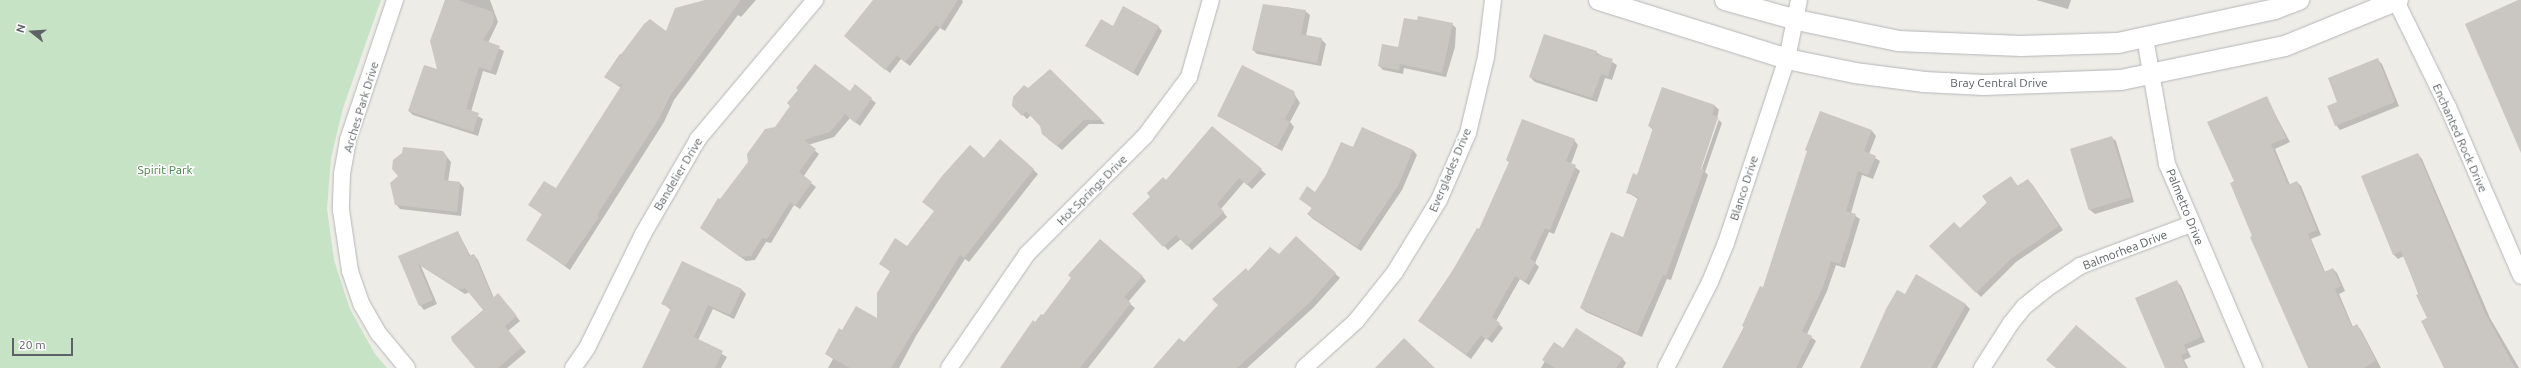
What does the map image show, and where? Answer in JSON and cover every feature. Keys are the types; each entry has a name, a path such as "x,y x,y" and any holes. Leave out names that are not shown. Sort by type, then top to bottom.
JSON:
{"street":[{"name":"Arches Park Drive","path":"395,0 348,140 342,174 342,210 350,271 362,305 379,334 407,368"},
{"name":"Bandelier Drive","path":"573,368 586,348 643,234 698,139 815,0"},
{"name":"Hot Springs Drive","path":"949,368 1028,254 1145,136 1189,77 1211,0"},
{"name":"Everglades Drive","path":"1304,368 1361,315 1396,272 1439,200 1468,133 1486,57 1493,0"},
{"name":"Bray Central Drive","path":"1599,0 1787,59 1855,73 1924,82 1984,85 2121,80 2152,74 2285,46 2397,0"},
{"path":"1725,0 1797,20 1898,41 1934,44 2118,43 2275,9 2299,0"},
{"name":"Blanco Drive","path":"1666,368 1710,282 1726,243 1787,59 1797,20 1799,0"},
{"name":"Enchanted Rock Drive","path":"2397,0 2448,107 2521,276"},
{"name":"Palmetto Drive","path":"2145,38 2168,164 2191,224 2254,368"},
{"name":"Balmorhea Drive","path":"1982,368 2010,323 2025,306 2080,266 2191,224"}],"green space":[{"name":"Spirit Park","path":"0,0 381,0 343,108 331,158 327,209 334,260 350,309 375,354 387,368 0,368"}],"building":[{"path":"445,0 458,0 493,12 493,24 483,40 500,46 491,71 479,67 466,109 479,113 473,132 408,111 424,65 437,69 430,41"},
{"path":"705,0 741,0 670,96 660,117 597,215 599,217 565,266 526,240 542,214 528,205 544,181 556,188 623,83 618,86 604,77 644,24 650,19 666,31 675,8"},
{"path":"873,0 958,0 940,28 936,25 905,62 897,55 885,70 844,36"},
{"path":"2521,0 2521,153 2465,24"},
{"path":"1263,4 1306,10 1301,34 1322,38 1317,63 1252,50"},
{"path":"1123,6 1159,26 1133,73 1085,46 1101,19 1113,26"},
{"path":"1418,16 1453,23 1442,73 1400,64 1399,70 1378,66 1382,44 1398,47 1404,18 1417,20"},
{"path":"1544,34 1597,51 1596,54 1613,59 1608,76 1601,74 1592,98 1529,77"},
{"path":"2378,58 2395,102 2335,126 2327,106 2337,102 2328,78"},
{"path":"815,64 850,91 855,84 872,98 855,123 845,114 830,132 804,140 816,149 799,172 812,182 795,206 790,202 767,239 762,238 751,256 740,257 700,228 718,198 720,199 748,162 747,154 765,129 775,127 790,106 787,103 798,90 796,88"},
{"path":"1242,65 1294,91 1296,98 1285,119 1290,122 1277,147 1217,116"},
{"path":"1050,69 1102,120 1084,120 1057,146 1042,134 1040,126 1026,111 1022,116 1012,106 1013,97 1024,85 1028,88"},
{"path":"1662,87 1715,105 1712,115 1718,117 1701,169 1704,170 1666,276 1663,275 1637,333 1580,308 1611,232 1623,237 1638,197 1626,193 1633,173 1637,175 1653,128 1648,126"},
{"path":"2267,96 2286,138 2271,144 2288,185 2297,181 2317,230 2308,234 2324,272 2333,268 2341,286 2335,289 2352,327 2357,324 2376,361 2363,368 2308,368 2250,237 2252,236 2230,183 2234,181 2207,122"},
{"path":"1820,111 1872,130 1864,151 1876,156 1868,175 1858,171 1846,211 1856,214 1840,264 1831,261 1823,287 1802,331 1812,336 1796,368 1722,368 1744,327 1742,326 1760,286 1763,287 1807,151 1805,150"},
{"path":"1522,119 1575,139 1566,161 1576,165 1550,230 1545,228 1530,259 1536,262 1525,281 1515,276 1492,317 1500,323 1487,340 1481,335 1466,355 1418,321 1450,275 1477,228 1479,229 1509,162 1506,160"},
{"path":"1212,126 1262,169 1247,185 1239,178 1217,204 1224,212 1187,246 1176,235 1163,247 1132,214 1150,197 1147,193 1163,177 1166,180"},
{"path":"1362,127 1413,150 1398,186 1357,247 1307,214 1312,208 1299,199 1307,186 1315,192 1326,175 1341,142 1353,147"},
{"path":"2112,136 2131,197 2089,210 2070,149"},
{"path":"1000,139 1034,169 964,258 960,255 891,368 850,368 825,354 839,328 842,330 856,306 877,318 877,293 890,271 879,264 895,238 907,246 934,211 922,202 942,176 970,145 984,158"},
{"path":"403,147 443,151 447,157 444,180 460,182 457,212 395,205 390,183 398,176 392,169 393,160 402,153"},
{"path":"2418,153 2485,313 2515,368 2444,368 2421,321 2427,318 2416,295 2419,294 2401,251 2393,255 2361,176"},
{"path":"2011,176 2017,186 2028,179 2059,226 2012,258 1976,293 1929,246 1954,222 1960,228 1987,203 1982,196"},
{"path":"458,231 469,256 474,254 493,298 498,293 517,316 505,326 522,347 498,368 475,368 452,341 451,337 483,310 465,288 460,290 418,264 433,300 419,306 398,256"},
{"path":"1296,236 1336,273 1309,303 1237,368 1153,368 1179,338 1184,342 1218,305 1212,299 1246,268 1248,271 1270,247 1279,254"},
{"path":"1100,239 1143,276 1124,297 1131,303 1080,368 1000,368 1033,320 1035,322 1041,314 1043,315 1071,278 1068,275"},
{"path":"682,261 742,289 730,315 708,305 694,337 723,351 715,368 642,368 671,308 661,304"},
{"path":"1916,274 1966,304 1931,368 1860,368 1886,309 1897,290 1905,294"},
{"path":"2177,280 2201,337 2184,345 2187,353 2181,355 2186,368 2165,368 2135,298"},
{"path":"2076,325 2127,368 2056,368 2046,360"},
{"path":"1576,328 1623,358 1616,368 1555,368 1542,360 1554,342 1563,348"},
{"path":"1404,338 1435,368 1375,368"}]}
